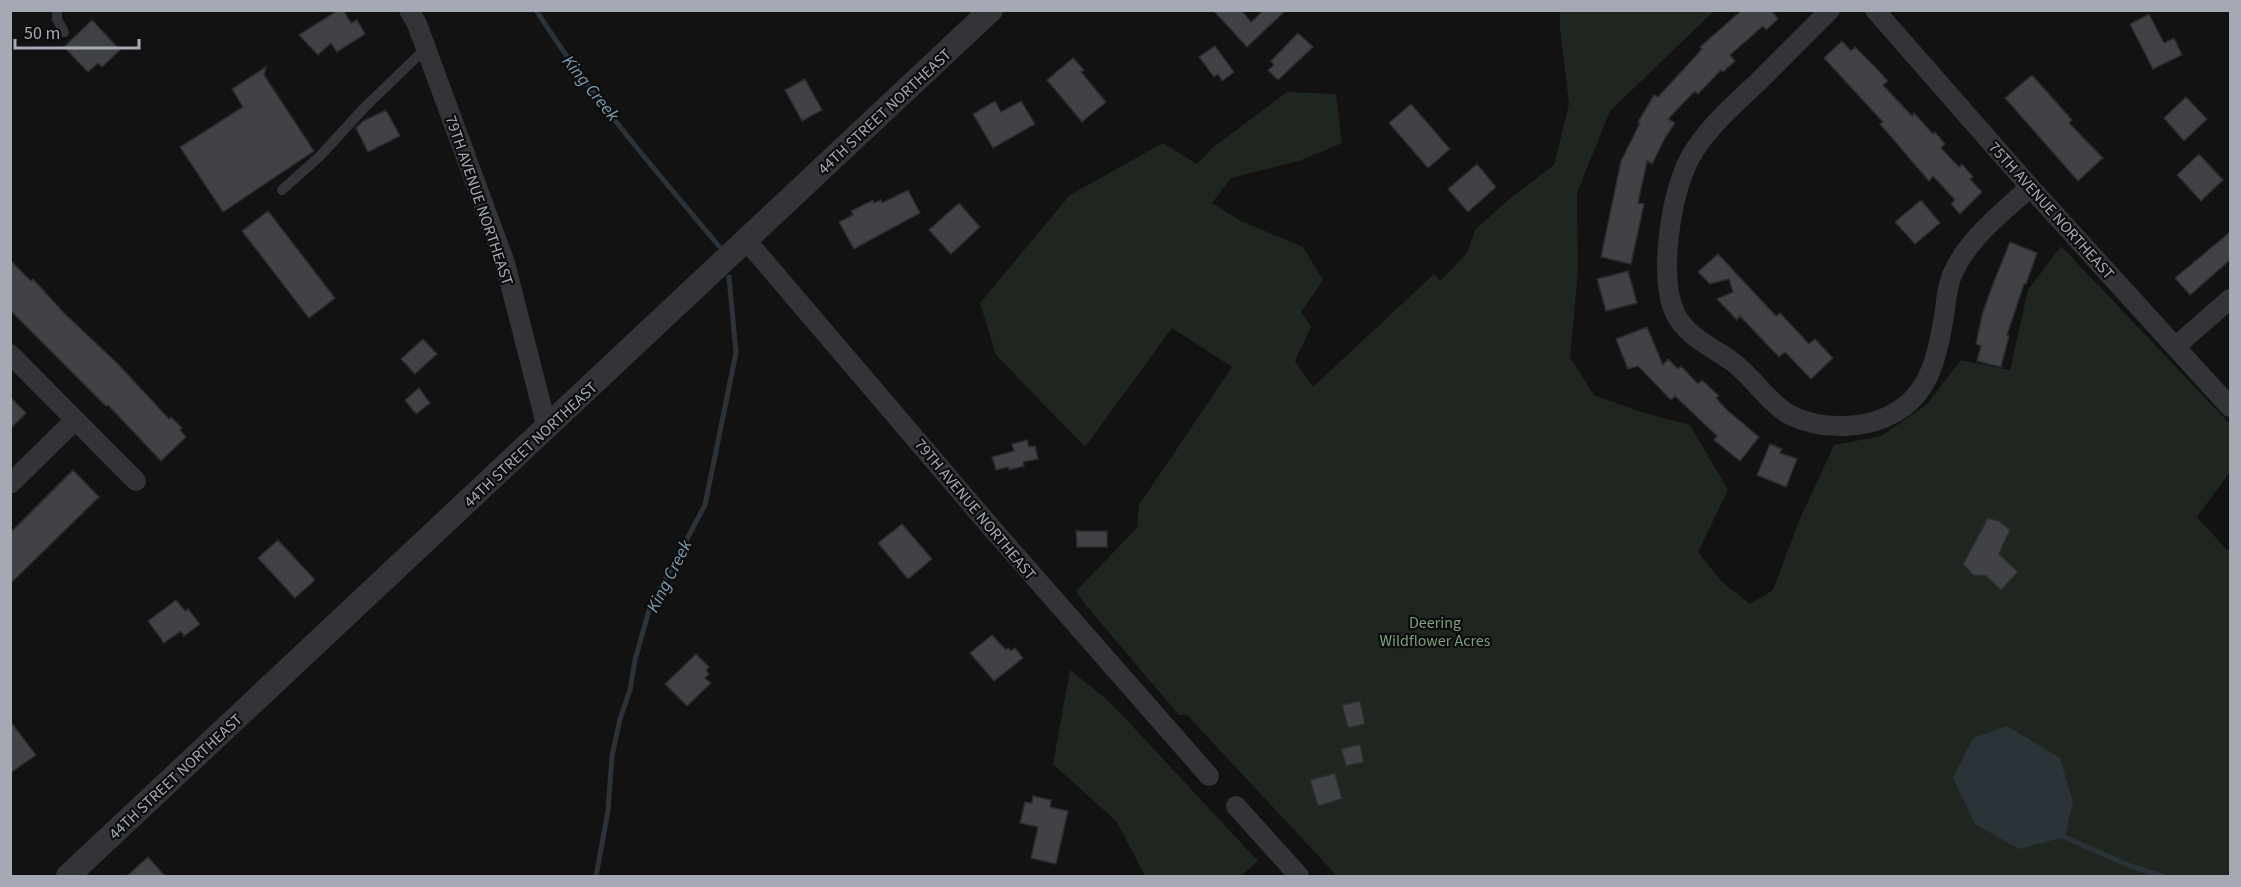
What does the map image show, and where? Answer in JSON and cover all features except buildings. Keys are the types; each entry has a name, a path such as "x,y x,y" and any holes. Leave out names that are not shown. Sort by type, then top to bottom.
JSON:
{"street":[{"name":"79TH AVENUE NORTHEAST","path":"409,10 417,24 505,262 547,428"},
{"path":"1830,10 1727,112 1703,139 1685,168 1674,205 1667,260 1668,285 1675,313 1688,332 1731,361 1790,415 1815,423 1839,426 1860,425 1884,418 1900,410 1916,395 1930,375 1940,338 1951,277 1963,253 1983,230 2030,187"},
{"name":"75TH AVENUE NORTHEAST","path":"1875,10 2030,187 2230,407"},
{"name":"44TH STREET NORTHEAST","path":"68,876 990,11"},
{"name":"79TH AVENUE NORTHEAST","path":"746,240 989,525 1209,776"},
{"path":"2175,347 2230,299"},
{"path":"10,354 136,481"},
{"path":"10,484 75,420"},
{"path":"1236,807 1299,876"}],"lane":[{"path":"57,10 57,19 64,32"},
{"path":"282,190 320,156 364,108 426,48"}],"green space":[{"name":"Deering Wildflower Acres","path":"1560,11 1714,11 1610,111 1577,193 1578,271 1570,357 1594,395 1641,412 1690,425 1728,490 1698,552 1722,582 1750,604 1773,590 1799,521 1834,445 1881,436 1926,405 1961,360 2010,370 2028,290 2061,246 2230,424 2230,472 2197,517 2227,550 2230,547 2230,876 1337,876 1187,715 1179,715 1084,603 1076,591 1137,528 1139,505 1232,367 1172,328 1085,447 996,355 980,303 1070,195 1163,143 1197,164 1211,149 1287,92 1336,94 1342,143 1299,161 1231,178 1212,203 1239,220 1303,247 1323,280 1301,312 1311,327 1295,361 1313,387 1434,274 1440,281 1466,254 1476,229 1508,200 1554,165 1569,104"},
{"path":"1070,670 1110,702 1258,861 1241,876 1145,876 1117,822 1053,764"}],"shaded area":[{"path":"2007,726 2060,758 2073,802 2065,837 2019,849 1975,824 1953,778 1973,738"}],"waterway":[{"name":"King Creek","path":"536,10 600,102 719,246"},
{"name":"King Creek","path":"596,876 608,811 612,756 649,610 705,505 736,353 729,277"},
{"path":"2065,837 2130,866 2162,876"}]}
